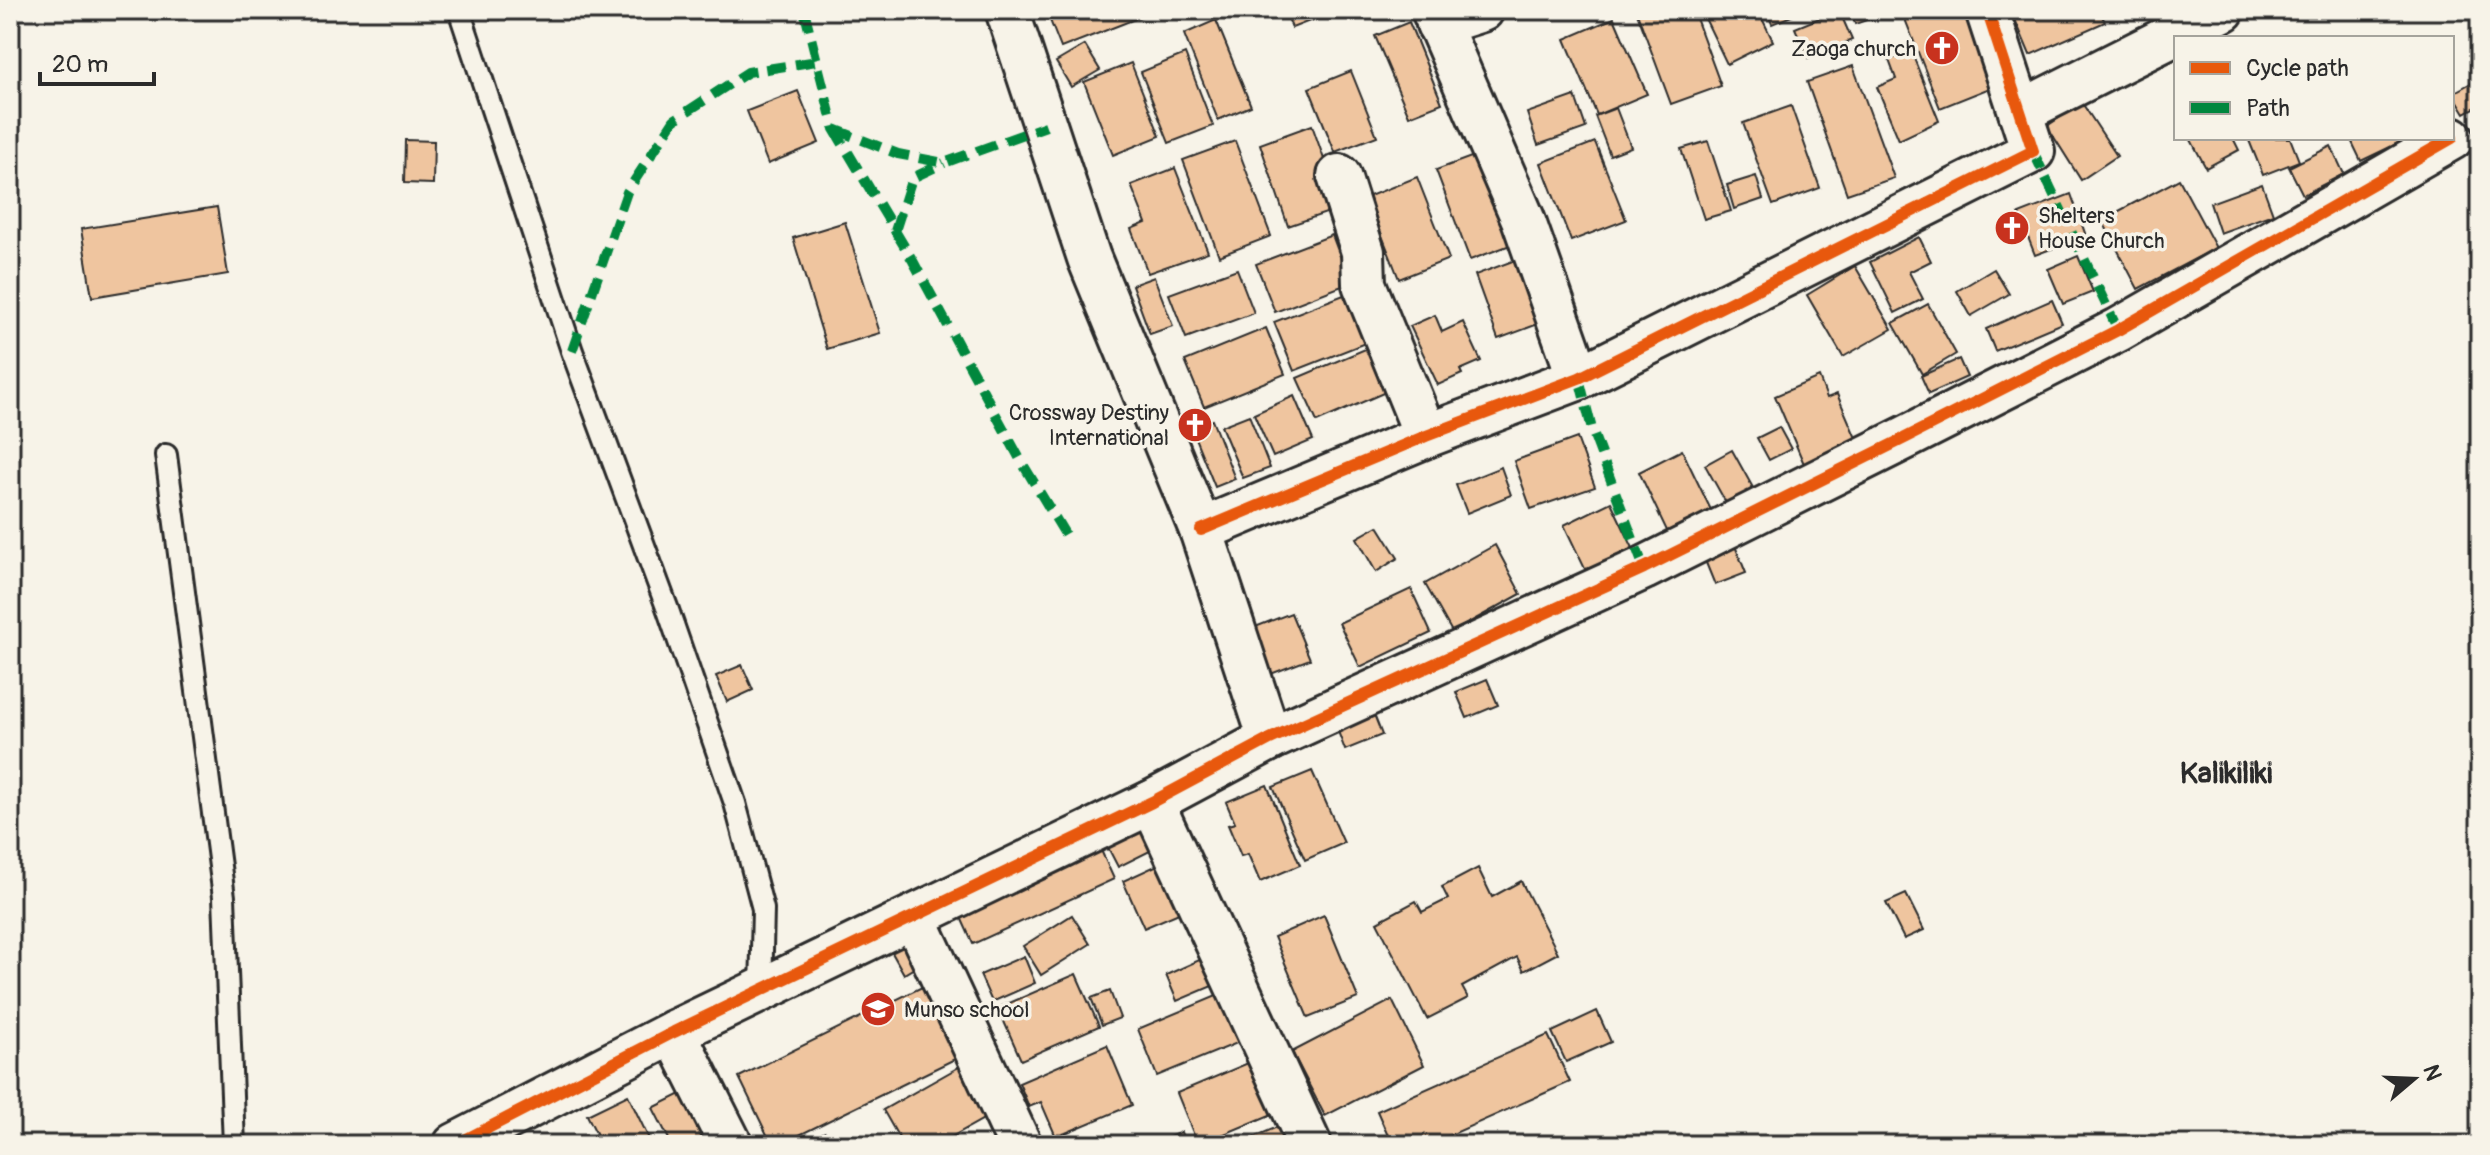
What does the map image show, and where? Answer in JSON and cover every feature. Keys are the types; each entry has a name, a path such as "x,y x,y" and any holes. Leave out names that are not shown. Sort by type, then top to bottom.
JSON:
{"street":[{"path":"1007,10 1089,258 1201,530 1270,739"},
{"path":"1482,10 1436,17 1523,219 1579,378"},
{"path":"1201,530 1426,436 1579,378 2033,151 1987,10"},
{"path":"2020,112 2223,10"},
{"path":"2454,137 2480,122"},
{"path":"455,1145 674,1032 1152,802 1270,739 1644,568 2104,337 2449,140"},
{"path":"1339,176 1363,252 1364,284 1426,436"},
{"path":"1152,802 1310,1145"},
{"path":"914,917 1020,1145"},
{"path":"674,1032 731,1145"}],"lane":[{"path":"459,10 572,351 668,610 735,803 763,909 761,991"},
{"path":"166,455 224,897 234,1145"}],"building":[{"path":"1046,10 1158,10 1061,48"},
{"path":"1285,10 1338,10 1292,28"},
{"path":"1636,10 1693,10 1721,86 1671,104"},
{"path":"1701,10 1758,10 1773,41 1727,64"},
{"path":"1766,10 1806,10 1772,24"},
{"path":"1839,10 1852,40 1808,58 1795,28"},
{"path":"1851,10 1896,10 1855,24"},
{"path":"1926,10 1971,10 2000,84 1940,108 1905,19"},
{"path":"2029,10 2099,10 2105,22 2030,55 2014,17"},
{"path":"1614,18 1647,94 1597,115 1565,39"},
{"path":"1216,20 1251,106 1218,120 1184,34"},
{"path":"1409,22 1442,103 1409,116 1375,36"},
{"path":"1085,45 1100,70 1071,87 1056,62"},
{"path":"1911,51 1939,121 1899,140 1877,87 1896,79 1889,60"},
{"path":"1185,54 1213,126 1169,143 1141,72"},
{"path":"1131,63 1160,136 1113,155 1084,82"},
{"path":"1853,66 1894,178 1847,194 1807,82"},
{"path":"1351,71 1377,136 1335,152 1309,88"},
{"path":"2480,78 2480,105 2465,113 2454,92"},
{"path":"798,91 819,143 768,164 747,111"},
{"path":"1575,96 1586,128 1538,145 1527,113"},
{"path":"2082,103 2117,156 2081,180 2047,126"},
{"path":"1791,106 1820,188 1773,205 1743,123"},
{"path":"1616,108 1631,147 1610,155 1595,116"},
{"path":"1312,125 1341,208 1288,226 1260,144"},
{"path":"405,140 434,141 433,184 404,183"},
{"path":"2191,140 2234,140 2239,150 2206,168"},
{"path":"2249,140 2291,140 2299,161 2263,175"},
{"path":"2351,140 2405,140 2361,161"},
{"path":"1235,141 1271,236 1219,256 1183,160"},
{"path":"1708,141 1731,211 1704,219 1681,149"},
{"path":"1595,142 1626,220 1571,241 1541,163"},
{"path":"2331,146 2344,174 2303,195 2289,167"},
{"path":"1490,150 1524,240 1470,260 1436,170"},
{"path":"1175,168 1208,252 1148,273 1131,229 1146,223 1131,185"},
{"path":"1756,176 1763,199 1734,209 1727,185"},
{"path":"1417,177 1449,259 1399,279 1367,197"},
{"path":"2179,179 2216,248 2138,289 2102,220"},
{"path":"2262,184 2273,214 2220,233 2210,203"},
{"path":"2071,194 2086,236 2035,255 2019,214"},
{"path":"217,207 228,274 92,297 81,229"},
{"path":"845,222 880,333 827,349 793,238"},
{"path":"1332,235 1350,283 1275,312 1256,264"},
{"path":"1919,237 1931,261 1909,272 1923,299 1895,313 1870,262"},
{"path":"1526,256 1549,320 1498,339 1475,275"},
{"path":"2078,256 2093,292 2063,304 2048,269"},
{"path":"1855,266 1892,329 1843,357 1807,295"},
{"path":"1237,269 1254,313 1186,338 1169,294"},
{"path":"1994,269 2009,294 1971,316 1957,291"},
{"path":"1154,277 1173,326 1150,334 1132,285"},
{"path":"1354,291 1373,340 1294,371 1274,322"},
{"path":"2052,300 2062,323 1995,351 1986,329"},
{"path":"1928,304 1956,354 1922,374 1893,323"},
{"path":"1435,315 1442,332 1463,322 1481,361 1438,385 1410,326"},
{"path":"1266,328 1285,374 1204,407 1185,361"},
{"path":"1370,347 1388,391 1317,422 1297,378"},
{"path":"1959,359 1967,377 1929,394 1921,376"},
{"path":"1819,377 1827,398 1837,394 1859,445 1804,464 1775,396"},
{"path":"1294,396 1313,440 1273,457 1254,414"},
{"path":"1249,415 1270,468 1243,478 1221,426"},
{"path":"1212,420 1235,479 1215,487 1191,428"},
{"path":"1779,427 1791,449 1769,460 1757,438"},
{"path":"1577,438 1595,487 1531,509 1514,461"},
{"path":"1682,450 1712,512 1668,533 1639,472"},
{"path":"1732,450 1757,495 1730,510 1705,465"},
{"path":"1501,467 1511,495 1467,513 1456,485"},
{"path":"1611,502 1633,548 1586,571 1564,525"},
{"path":"1378,526 1398,558 1376,572 1357,538"},
{"path":"1729,531 1746,573 1715,585 1698,543"},
{"path":"1495,545 1521,594 1452,632 1425,584"},
{"path":"1411,589 1431,633 1360,667 1339,623"},
{"path":"1291,613 1310,659 1263,677 1245,631"},
{"path":"742,665 753,690 727,702 716,676"},
{"path":"1487,679 1498,705 1467,718 1456,692"},
{"path":"1373,712 1382,735 1345,750 1336,726"},
{"path":"1312,771 1344,843 1305,860 1273,787"},
{"path":"1267,785 1300,865 1260,882 1248,854 1241,856 1228,825 1235,823 1226,802"},
{"path":"1151,807 1168,842 1118,867 1100,832"},
{"path":"1100,848 1114,879 973,944 959,913"},
{"path":"1164,862 1186,910 1144,928 1123,881"},
{"path":"1478,868 1492,897 1521,881 1558,953 1524,971 1517,957 1462,987 1468,998 1427,1019 1377,922 1416,901 1422,912 1448,899 1442,887"},
{"path":"1906,894 1924,930 1904,939 1886,903"},
{"path":"1072,915 1090,944 1041,975 1023,946"},
{"path":"1324,915 1358,998 1308,1018 1274,937"},
{"path":"910,937 924,962 904,974 890,949"},
{"path":"1024,956 1035,983 992,1002 980,975"},
{"path":"1206,957 1217,984 1177,1001 1166,975"},
{"path":"1076,974 1099,1026 1021,1060 998,1008"},
{"path":"926,985 961,1056 779,1145 772,1145 739,1077"},
{"path":"1110,991 1120,1018 1102,1025 1091,998"},
{"path":"1226,992 1247,1039 1157,1076 1138,1029"},
{"path":"1392,1000 1424,1065 1325,1116 1292,1052"},
{"path":"1597,1011 1611,1042 1566,1062 1552,1032"},
{"path":"1548,1035 1570,1082 1428,1145 1392,1145 1377,1111"},
{"path":"1107,1045 1132,1105 1056,1137 1041,1102 1029,1107 1019,1083"},
{"path":"1260,1058 1282,1110 1198,1145 1177,1093"},
{"path":"966,1063 994,1113 937,1145 903,1145 883,1110"},
{"path":"687,1091 709,1135 689,1145 672,1145 653,1108"},
{"path":"628,1095 652,1145 602,1145 587,1115"},
{"path":"1287,1123 1294,1145 1235,1145"},
{"path":"825,1132 831,1145 798,1145"},
{"path":"1181,1132 1186,1145 1150,1145"}],"marked path":[{"path":"804,10 834,129 913,261 1021,461 1065,534"},
{"path":"572,351 627,192 674,120 748,72 817,61"},
{"path":"834,129 898,154 944,163 1046,126"},
{"path":"2033,151 2118,330"},
{"path":"895,231 912,178 944,163"},
{"path":"1579,378 1593,433 1644,568"}],"cycle path":[{"path":"1201,530 1426,436 1579,378 2033,151 1987,10"},
{"path":"455,1145 674,1032 1152,802 1270,739 1644,568 1907,437 2118,330 2449,140"}],"place":[{"name":"Zaoga church","path":"1942,48"},
{"name":"Shelters House Church","path":"2012,228"},
{"name":"Crossway Destiny International","path":"1195,425"},
{"name":"Munso school","path":"878,1009"}],"district":[{"name":"Kalikiliki","path":"2226,773"}]}
